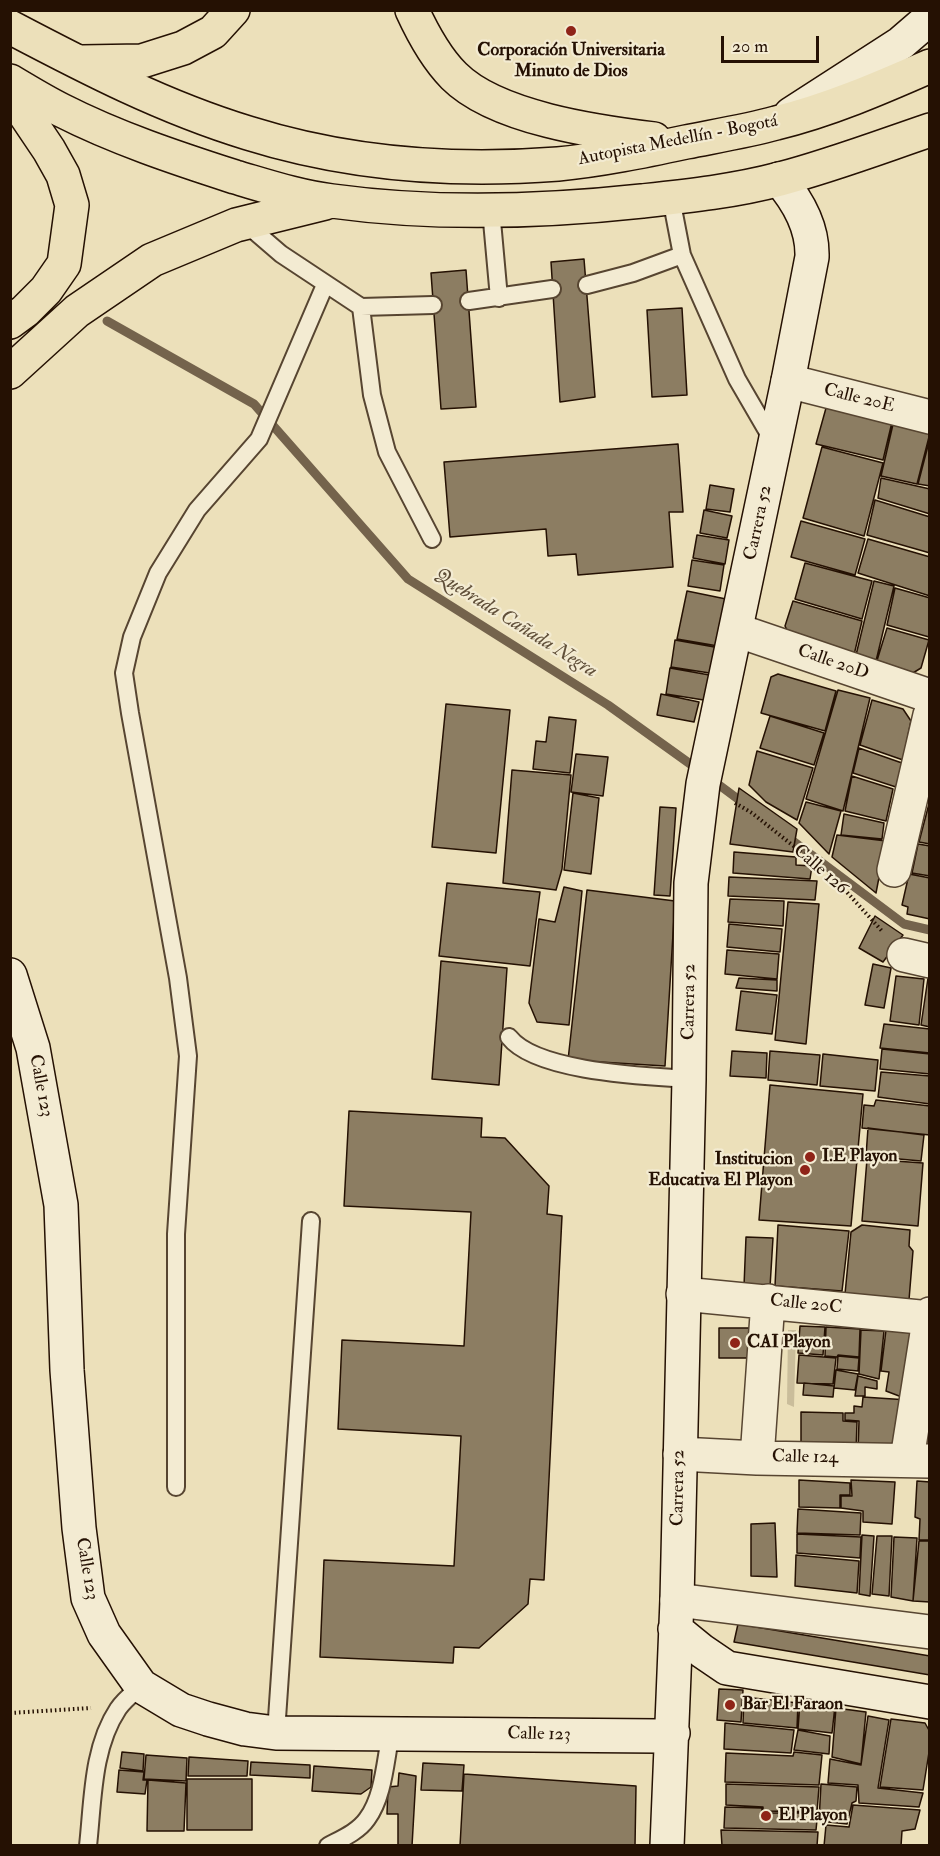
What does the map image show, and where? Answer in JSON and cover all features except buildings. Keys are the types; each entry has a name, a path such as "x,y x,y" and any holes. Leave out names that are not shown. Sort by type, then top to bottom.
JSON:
{"highway":[{"path":"77,62 142,61 183,48 213,32 233,10"},
{"path":"412,10 441,62 456,78 486,98 520,113 554,121 611,134 683,143"},
{"name":"Autopista Medellín - Bogotá","path":"10,27 133,90 250,134 311,149 372,160 434,166 497,167 560,164 622,156 777,123 875,90 930,66"},
{"path":"10,81 61,110 127,139 193,164 330,201 411,208 491,210 551,208 671,198 779,179 930,130"},
{"path":"10,92 63,175 72,205 64,264 46,290 10,322"},
{"path":"10,372 77,311 152,260 245,223 330,201"}],"main road":[{"path":"777,123 902,43 930,18"},
{"name":"Carrera 52","path":"667,1845 673,1733 680,1454 691,883 706,773 788,381 812,246 806,220 779,179"},
{"name":"Calle 20E","path":"788,381 930,417"},
{"name":"Calle 20D","path":"736,630 930,696"},
{"path":"894,870 930,715"},
{"name":"Calle 123","path":"10,975 33,1048 61,1205 68,1382 79,1528 88,1598 130,1697 245,1729 276,1733 659,1736 673,1733"},
{"name":"Calle 20C","path":"683,1294 929,1316"},
{"path":"757,1458 768,1301"},
{"path":"918,1460 929,1316"},
{"name":"Calle 124","path":"680,1454 757,1458 918,1460"},
{"path":"676,1614 930,1632"},
{"path":"676,1614 702,1651 728,1668 930,1702"},
{"path":"674,1690 698,1677 728,1668"}],"lane":[{"path":"671,198 682,255 737,379 775,445"},
{"path":"491,210 499,298"},
{"path":"245,223 281,254 361,307 433,305"},
{"path":"587,285 633,273 682,255"},
{"path":"176,1487 176,1234 188,1056 178,978 124,672 132,637 158,573 197,510 259,439 325,285"},
{"path":"469,302 552,289"},
{"path":"361,307 372,395 387,452 432,540"},
{"path":"509,1037 514,1043 539,1058 565,1066 689,1079"},
{"path":"276,1733 311,1221"},
{"path":"88,1845 97,1763 107,1728 130,1697"},
{"path":"328,1845 356,1830 367,1820 378,1798 391,1733"}],"path":[{"name":"Calle 126","path":"706,773 835,879 917,958"},
{"path":"10,1713 130,1697"}],"shaded area":[{"path":"788,1330 796,1330 794,1407 787,1404"}],"waterway":[{"name":"Quebrada Cañada Negra","path":"107,321 254,404 408,579 608,705 700,771"},
{"name":"Quebrada Cañada Negra","path":"711,779 746,805"},
{"name":"Quebrada Cañada Negra","path":"785,835 904,924 930,930"}],"place":[{"name":"Corporación Universitaria Minuto de Dios","path":"571,31"},
{"name":"I.E Playon","path":"810,1157"},
{"name":"Institucion Educativa El Playon","path":"805,1170"},
{"name":"CAI Playon","path":"735,1343"},
{"name":"Bar El Faraon","path":"730,1705"},
{"name":"El Playon","path":"766,1816"}]}
